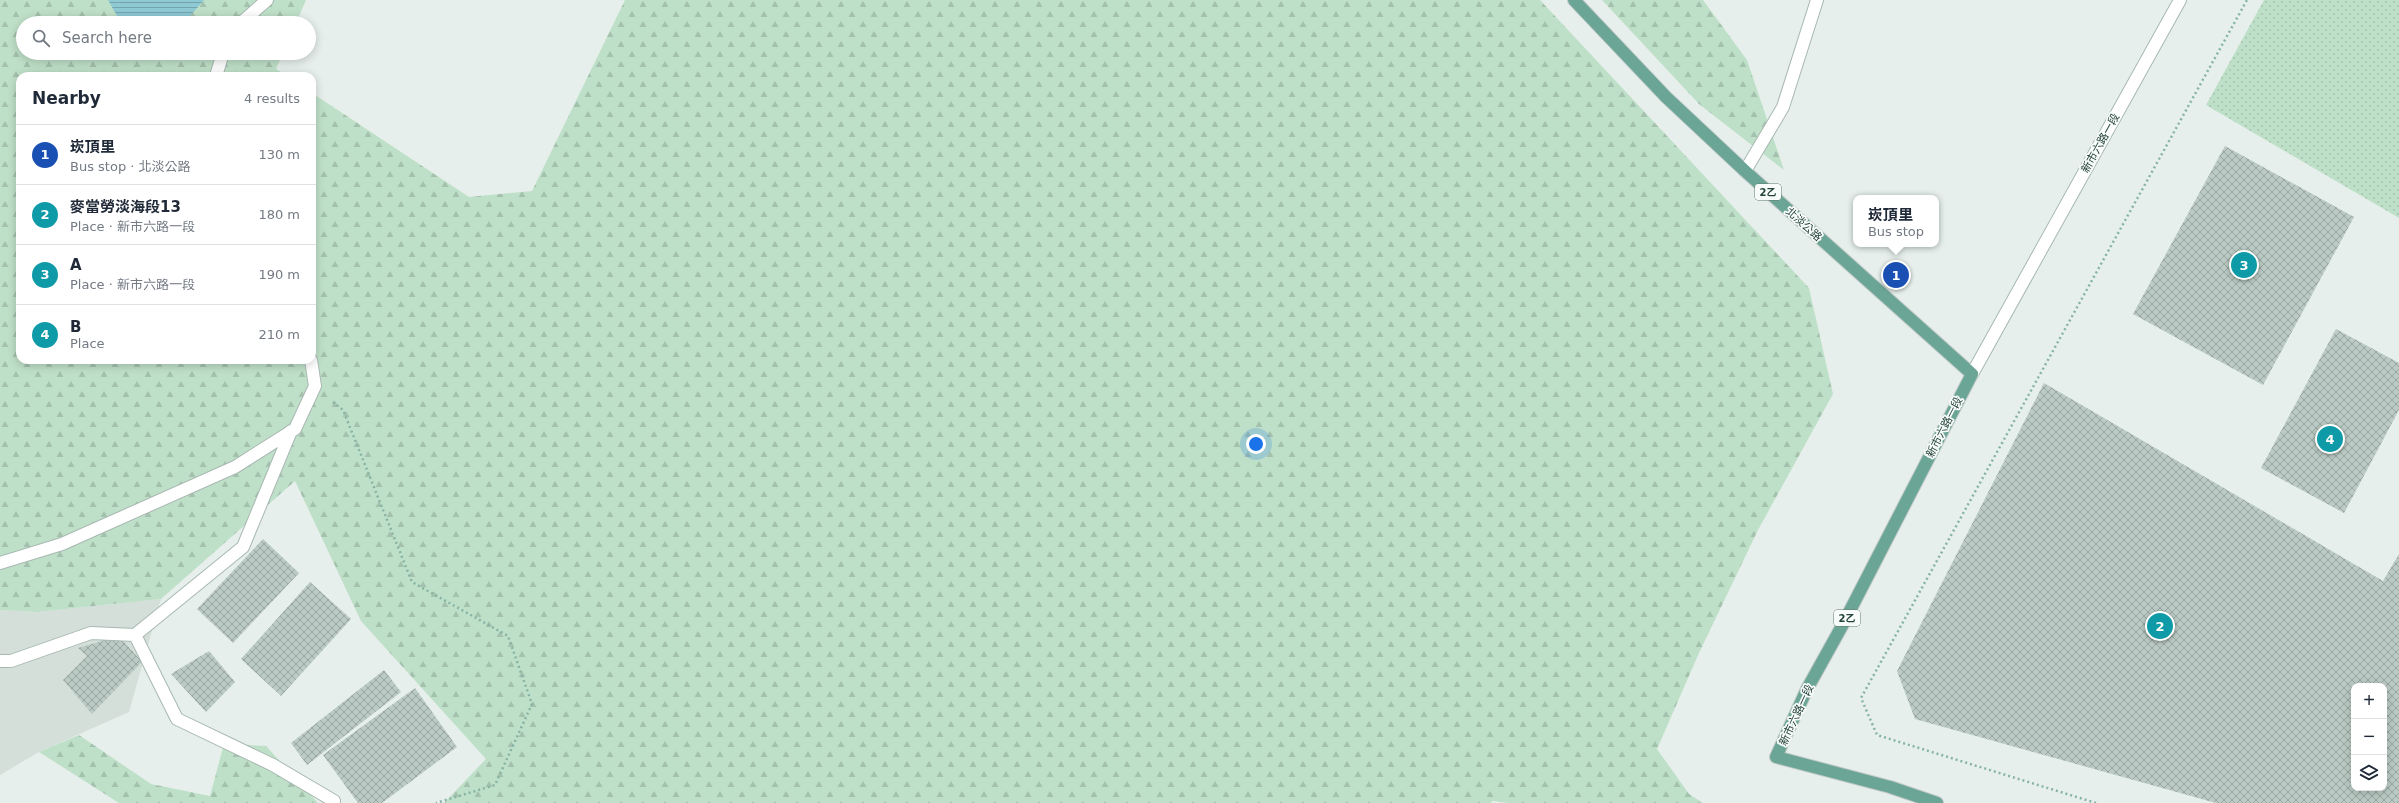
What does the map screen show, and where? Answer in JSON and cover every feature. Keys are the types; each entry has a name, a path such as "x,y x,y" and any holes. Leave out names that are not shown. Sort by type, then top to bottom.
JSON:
{"main road":[{"name":"北淡公路","path":"1574,0 1666,97 1745,171 1972,374"},
{"name":"新市六路一段","path":"1937,803 1890,787 1776,756 1807,689 1842,626 1972,374"}],"street":[{"path":"249,16 267,0"},
{"path":"1745,171 1783,107 1817,0"},
{"name":"新市六路一段","path":"1972,374 2180,0"},
{"path":"217,72 221,60"},
{"path":"0,563 62,544 235,467 295,429 315,386 312,364"},
{"path":"0,661 11,662 91,633 134,635 243,547 291,431"},
{"path":"134,635 177,719 273,765 334,801"}],"path":[{"path":"2096,803 1877,735 1861,698 2247,0"},
{"path":"315,386 343,410 412,582 508,636 532,704 495,785 436,803"}],"shaded area":[{"path":"161,599 129,712 39,752 0,775 0,610 37,612"}],"green space":[{"path":"0,0 306,0 299,16 16,16 16,60 280,60 276,69 281,72 16,72 16,364 316,364 316,96 469,197 532,191 625,0 1540,0 1809,288 1833,394 1758,530 1699,653 1657,749 1689,794 1703,803 1508,803 1493,801 1490,803 444,803 486,759 361,621 295,481 161,599 37,612 0,610"},
{"path":"1602,0 1703,0 1747,60 1784,170 1699,104"},
{"path":"2264,0 2399,0 2399,218 2206,105"},
{"path":"79,735 151,784 210,796 224,744 266,746 318,803 119,803 39,752"}],"water":[{"path":"108,0 204,0 190,16 117,16"}],"building":[{"path":"2225,146 2354,217 2263,385 2133,314"},
{"path":"2336,329 2399,363 2399,410 2344,513 2261,468"},
{"path":"2044,383 2383,581 2399,554 2399,803 2216,803 1915,719 1897,671"},
{"path":"263,539 299,573 233,643 197,609"},
{"path":"310,582 351,619 281,696 241,659"},
{"path":"119,636 142,662 92,714 63,680 87,656 78,648"},
{"path":"209,651 235,682 206,712 171,674"},
{"path":"384,670 401,692 307,765 291,743"},
{"path":"415,688 457,747 382,803 358,803 323,755"}],"place":[{"name":"A","path":"2244,265"},
{"name":"崁頂里","path":"1896,275"},
{"name":"B","path":"2330,439"},
{"name":"麥當勞淡海段13","path":"2160,626"}]}
